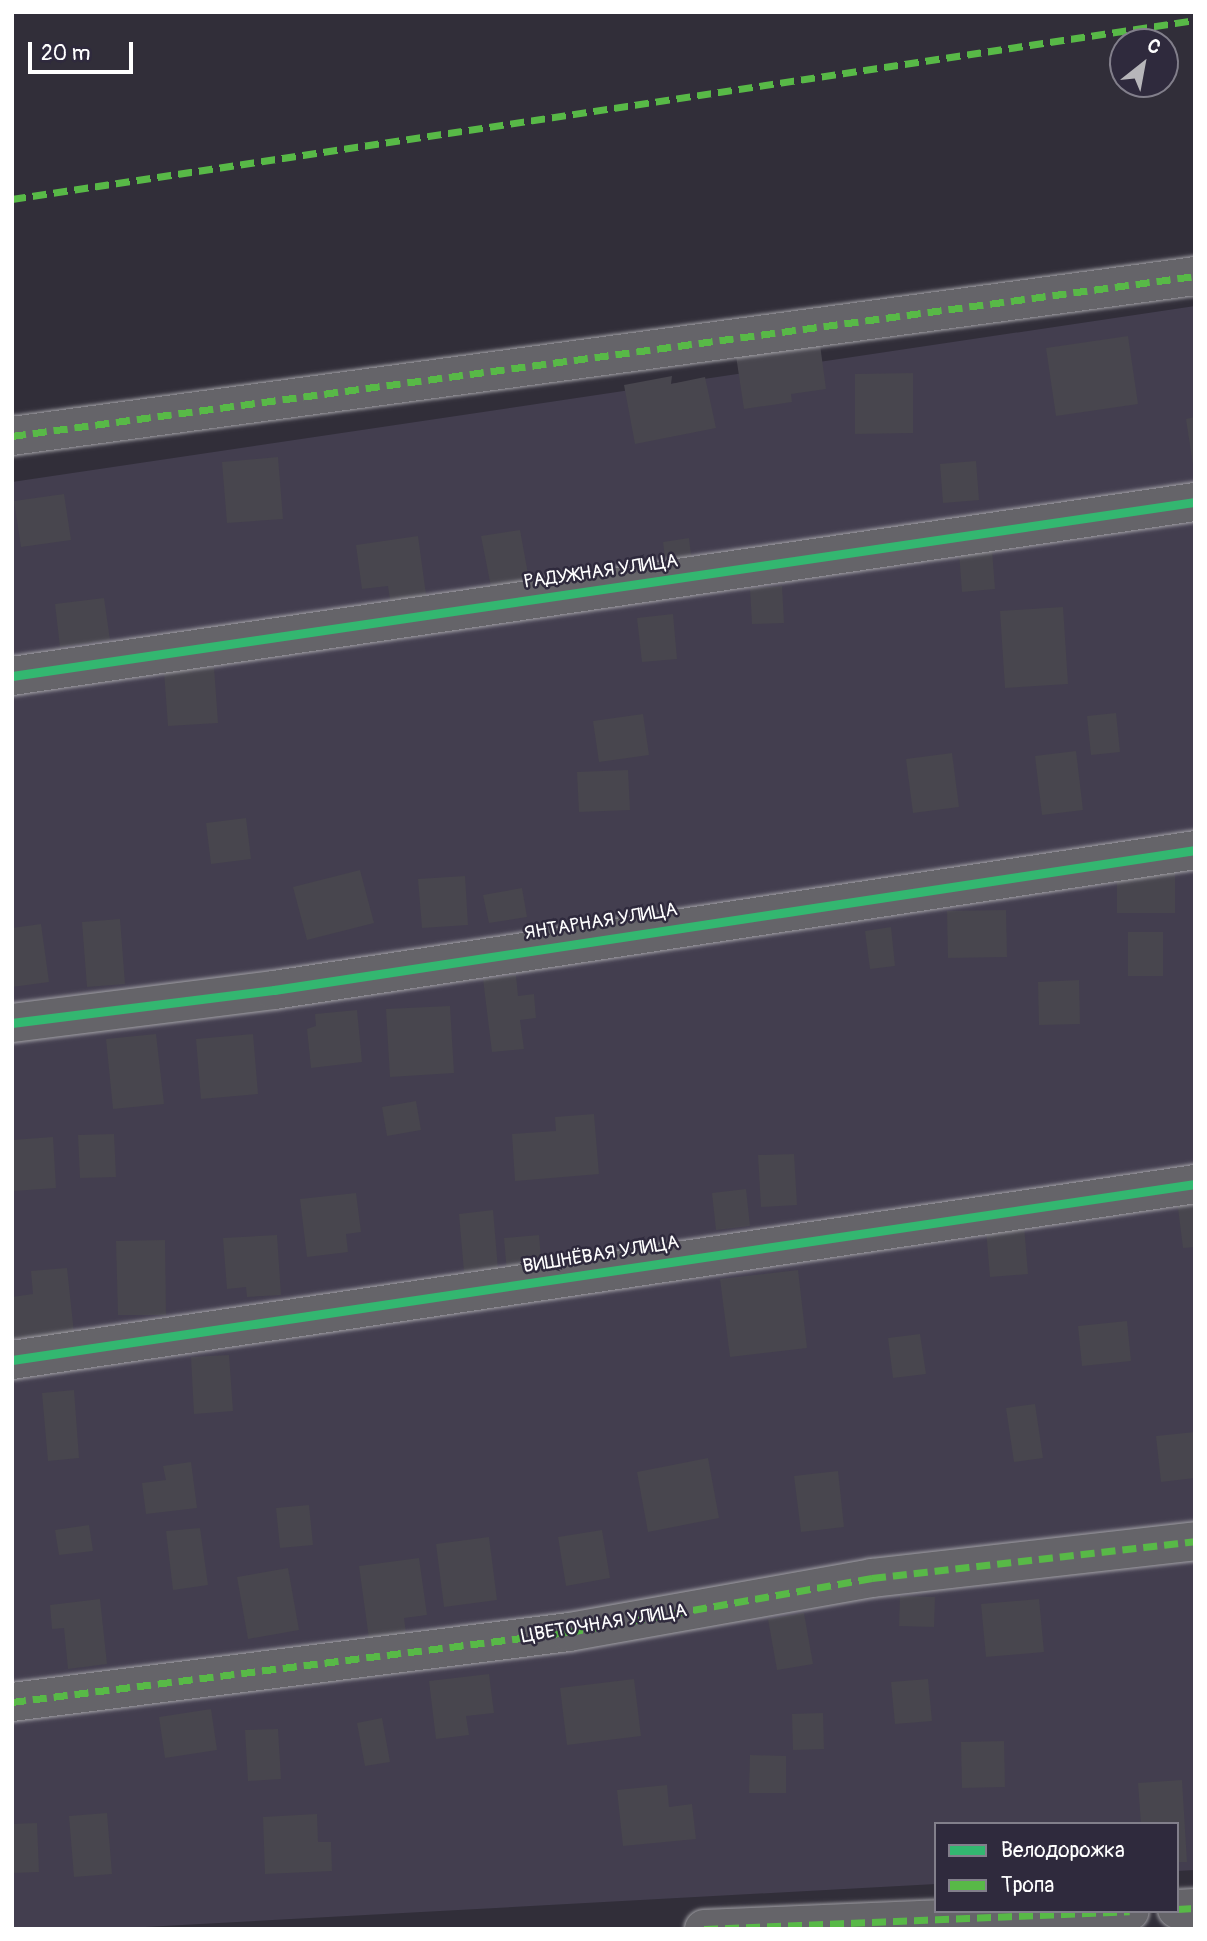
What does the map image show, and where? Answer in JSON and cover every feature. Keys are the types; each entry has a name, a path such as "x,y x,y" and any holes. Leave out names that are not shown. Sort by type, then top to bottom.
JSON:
{"street":[{"path":"12,436 1195,276"},
{"name":"РАДУЖНАЯ УЛИЦА","path":"12,677 1195,502"},
{"name":"ЯНТАРНАЯ УЛИЦА","path":"12,1023 274,990 1195,850"},
{"name":"ВИШНЁВАЯ УЛИЦА","path":"12,1360 1195,1184"},
{"name":"ЦВЕТОЧНАЯ УЛИЦА","path":"12,1702 569,1632 872,1578 1195,1541"},
{"path":"704,1929 1083,1913"}],"shaded area":[{"path":"1195,306 1195,1870 1179,1871 1179,1822 934,1822 934,1884 108,1929 12,1929 12,482"}],"building":[{"path":"1128,336 1138,404 1056,416 1046,348"},
{"path":"819,337 826,389 791,394 792,402 744,409 735,349"},
{"path":"913,373 913,433 855,434 855,374"},
{"path":"672,376 671,384 705,377 716,428 635,444 624,385"},
{"path":"1195,417 1195,465 1193,465 1186,419"},
{"path":"278,457 283,519 227,523 222,462"},
{"path":"976,461 979,500 943,503 940,464"},
{"path":"64,494 71,540 21,547 14,501"},
{"path":"520,530 530,585 492,592 481,536"},
{"path":"418,536 427,602 391,606 388,586 362,589 356,545"},
{"path":"689,538 692,563 666,566 663,542"},
{"path":"992,550 995,589 962,592 959,552"},
{"path":"782,586 784,623 752,624 750,588"},
{"path":"104,598 110,640 60,647 55,604"},
{"path":"1063,607 1068,684 1005,688 1000,611"},
{"path":"673,614 677,659 642,662 637,618"},
{"path":"214,667 218,723 168,726 164,671"},
{"path":"1116,713 1120,752 1091,755 1087,716"},
{"path":"643,714 649,755 599,762 593,721"},
{"path":"1076,751 1083,810 1042,815 1035,756"},
{"path":"952,753 959,807 913,813 906,759"},
{"path":"628,770 630,810 579,812 577,772"},
{"path":"246,818 251,859 211,864 206,823"},
{"path":"1117,869 1175,869 1175,913 1117,913"},
{"path":"360,870 374,923 307,940 293,887"},
{"path":"465,876 468,925 422,928 418,879"},
{"path":"522,888 527,917 489,923 483,895"},
{"path":"1006,910 1007,957 948,958 947,911"},
{"path":"120,919 125,984 87,987 82,922"},
{"path":"41,924 49,982 12,987 12,928"},
{"path":"891,927 895,966 870,969 865,931"},
{"path":"1128,932 1163,932 1163,976 1128,976"},
{"path":"516,975 518,996 534,994 536,1018 520,1020 524,1049 492,1052 483,979"},
{"path":"1079,980 1080,1024 1039,1025 1038,982"},
{"path":"450,1006 454,1073 390,1077 386,1009"},
{"path":"357,1010 362,1062 311,1068 307,1029 316,1026 315,1014"},
{"path":"156,1034 164,1104 113,1109 106,1039"},
{"path":"253,1034 258,1094 201,1099 196,1039"},
{"path":"416,1101 421,1130 387,1136 382,1107"},
{"path":"594,1114 599,1174 515,1181 512,1134 556,1131 555,1117"},
{"path":"114,1134 116,1177 80,1178 78,1135"},
{"path":"53,1137 56,1188 14,1191 12,1140"},
{"path":"794,1154 797,1205 761,1207 758,1155"},
{"path":"746,1189 750,1226 716,1230 712,1193"},
{"path":"356,1193 361,1232 346,1234 348,1252 307,1257 300,1199"},
{"path":"1195,1198 1195,1247 1183,1248 1177,1200"},
{"path":"493,1210 498,1269 464,1272 459,1214"},
{"path":"1024,1225 1028,1274 990,1277 986,1229"},
{"path":"277,1235 281,1295 247,1297 246,1287 227,1289 223,1238"},
{"path":"539,1235 542,1270 507,1273 504,1238"},
{"path":"165,1240 166,1315 118,1315 116,1241"},
{"path":"67,1268 74,1333 12,1339 12,1297 33,1294 31,1271"},
{"path":"798,1270 807,1348 730,1357 720,1279"},
{"path":"1127,1321 1131,1361 1082,1366 1078,1326"},
{"path":"920,1334 926,1374 893,1378 888,1338"},
{"path":"229,1355 233,1411 194,1414 191,1357"},
{"path":"74,1390 79,1458 48,1461 42,1393"},
{"path":"1035,1404 1043,1458 1014,1462 1006,1408"},
{"path":"1195,1432 1195,1478 1161,1482 1156,1436"},
{"path":"708,1458 719,1518 648,1532 637,1472"},
{"path":"191,1462 197,1508 146,1514 142,1483 166,1480 163,1466"},
{"path":"838,1471 844,1527 801,1532 794,1476"},
{"path":"309,1505 313,1545 280,1548 276,1508"},
{"path":"89,1525 93,1551 59,1555 55,1530"},
{"path":"200,1528 208,1585 173,1590 166,1531"},
{"path":"602,1530 610,1578 566,1586 558,1537"},
{"path":"489,1537 497,1600 444,1607 436,1544"},
{"path":"419,1558 427,1615 404,1618 407,1641 370,1646 359,1566"},
{"path":"288,1568 299,1630 248,1639 237,1577"},
{"path":"900,1596 935,1597 934,1627 899,1626"},
{"path":"100,1599 107,1664 68,1669 64,1628 52,1629 50,1605"},
{"path":"1039,1599 1044,1652 986,1657 981,1604"},
{"path":"804,1613 813,1664 777,1670 768,1619"},
{"path":"489,1674 494,1713 466,1716 469,1735 436,1739 429,1681"},
{"path":"634,1679 641,1736 567,1745 560,1688"},
{"path":"928,1679 932,1721 895,1724 891,1682"},
{"path":"211,1709 217,1750 165,1758 159,1717"},
{"path":"823,1713 824,1749 793,1750 792,1714"},
{"path":"382,1718 390,1762 365,1766 357,1723"},
{"path":"278,1729 281,1779 248,1781 245,1730"},
{"path":"1004,1741 1005,1787 962,1788 961,1742"},
{"path":"750,1755 786,1756 786,1793 749,1793"},
{"path":"1182,1780 1187,1862 1179,1862 1179,1822 1141,1822 1138,1783"},
{"path":"667,1785 669,1807 692,1804 696,1839 623,1846 617,1790"},
{"path":"107,1813 112,1874 74,1877 69,1816"},
{"path":"317,1814 318,1842 331,1842 332,1871 265,1874 263,1817"},
{"path":"37,1823 39,1872 12,1873 12,1824"}],"marked path":[{"path":"12,199 1195,20"},
{"path":"12,436 1195,276"},
{"path":"12,1702 569,1632 872,1578 1195,1541"},
{"path":"1179,1909 1195,1908"},
{"path":"704,1929 1083,1913"}],"cycle path":[{"path":"12,676 1195,502"},
{"path":"12,1023 274,990 1195,850"},
{"path":"12,1360 1195,1184"}]}
